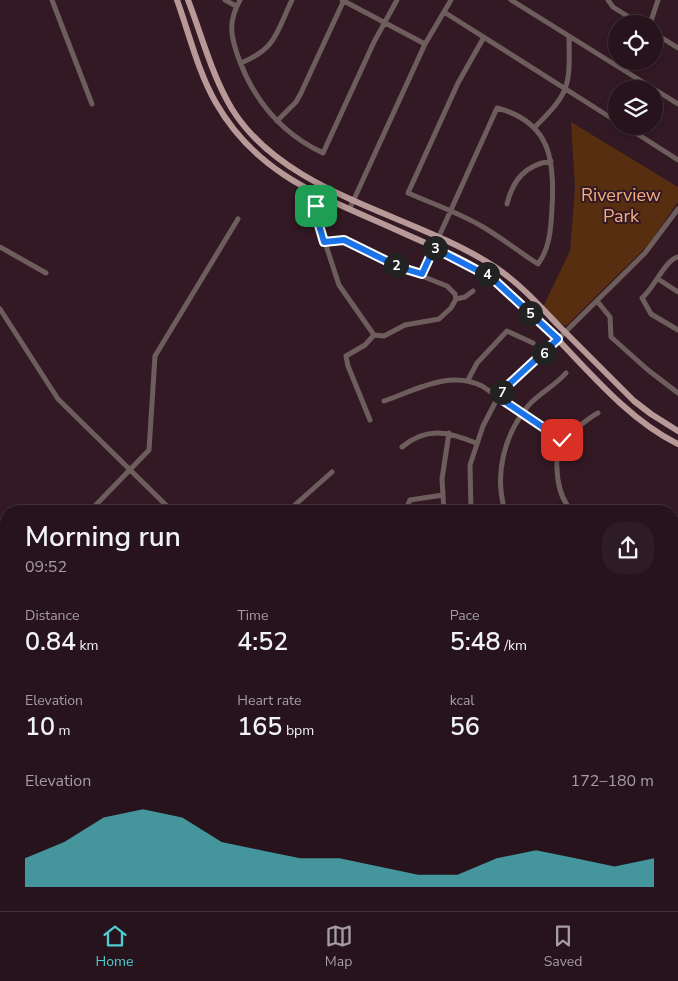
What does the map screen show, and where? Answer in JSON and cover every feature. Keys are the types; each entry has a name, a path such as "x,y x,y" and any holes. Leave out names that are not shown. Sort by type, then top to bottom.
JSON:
{"main road":[{"path":"178,0 210,90 238,135 269,166 282,175 492,278 558,339 627,409 663,437 678,444"},
{"path":"188,0 221,88 244,125 261,145 288,166 354,199 469,251 496,268 528,294 634,401 650,414 678,431"}],"street":[{"path":"52,0 92,104"},
{"path":"225,0 236,6"},
{"path":"240,0 232,18 230,34 254,92 277,121 309,147 323,153 384,22 397,0"},
{"path":"241,63 258,56 270,47 292,0"},
{"path":"277,121 296,102 301,93 343,0 425,44"},
{"path":"350,208 425,44 451,0"},
{"path":"511,0 639,80"},
{"path":"653,15 658,0"},
{"path":"608,2 627,15"},
{"path":"444,12 608,116"},
{"path":"422,274 439,237 450,212 497,108 511,112 535,127 546,143 551,161 553,184 551,223 546,252 538,264 483,226 450,212 408,193 458,83 484,37"},
{"path":"535,127 552,111 566,90 570,73 569,37"},
{"path":"663,38 678,48"},
{"path":"663,95 678,104"},
{"path":"639,135 678,160"},
{"path":"507,204 513,185 525,170 538,163 551,161"},
{"path":"316,206 316,215 324,242 339,285 374,335 384,336 405,325 439,319 451,308 456,299 455,294 448,286 422,274 399,267 344,240 324,242"},
{"path":"471,505 469,481 476,443 498,397 505,388 558,339 645,253 677,212"},
{"path":"96,505 132,470 149,450 155,356 238,219"},
{"path":"0,246 46,273"},
{"path":"678,257 669,262 658,280 642,298 651,314 678,330"},
{"path":"658,280 678,292"},
{"path":"456,299 465,297 473,292"},
{"path":"597,301 610,316 609,333 611,337 648,370 678,393"},
{"path":"0,309 58,399 103,446 132,470 166,505"},
{"path":"468,380 477,363 507,332 533,343"},
{"path":"370,420 348,366 346,356 365,345 374,335"},
{"path":"503,505 500,485 503,458 512,433 523,414 536,398 566,373"},
{"path":"384,401 446,379 468,380 482,386 562,440"},
{"path":"568,505 563,499 558,480 556,458 562,440 598,413"},
{"path":"402,447 407,442 431,433 449,433 476,443"},
{"path":"443,505 443,467 449,433"},
{"path":"295,505 332,472"},
{"path":"408,505 410,500 442,496"}],"green space":[{"name":"Riverview Park","path":"571,122 678,187 678,202 648,245 566,326 561,324 543,307 570,251 575,188"}],"route":[{"path":"316,206 316,215 324,242 338,239 349,241 378,254 399,267 422,274 434,248 481,270 492,278 558,339 505,388 498,397 562,440"}]}
